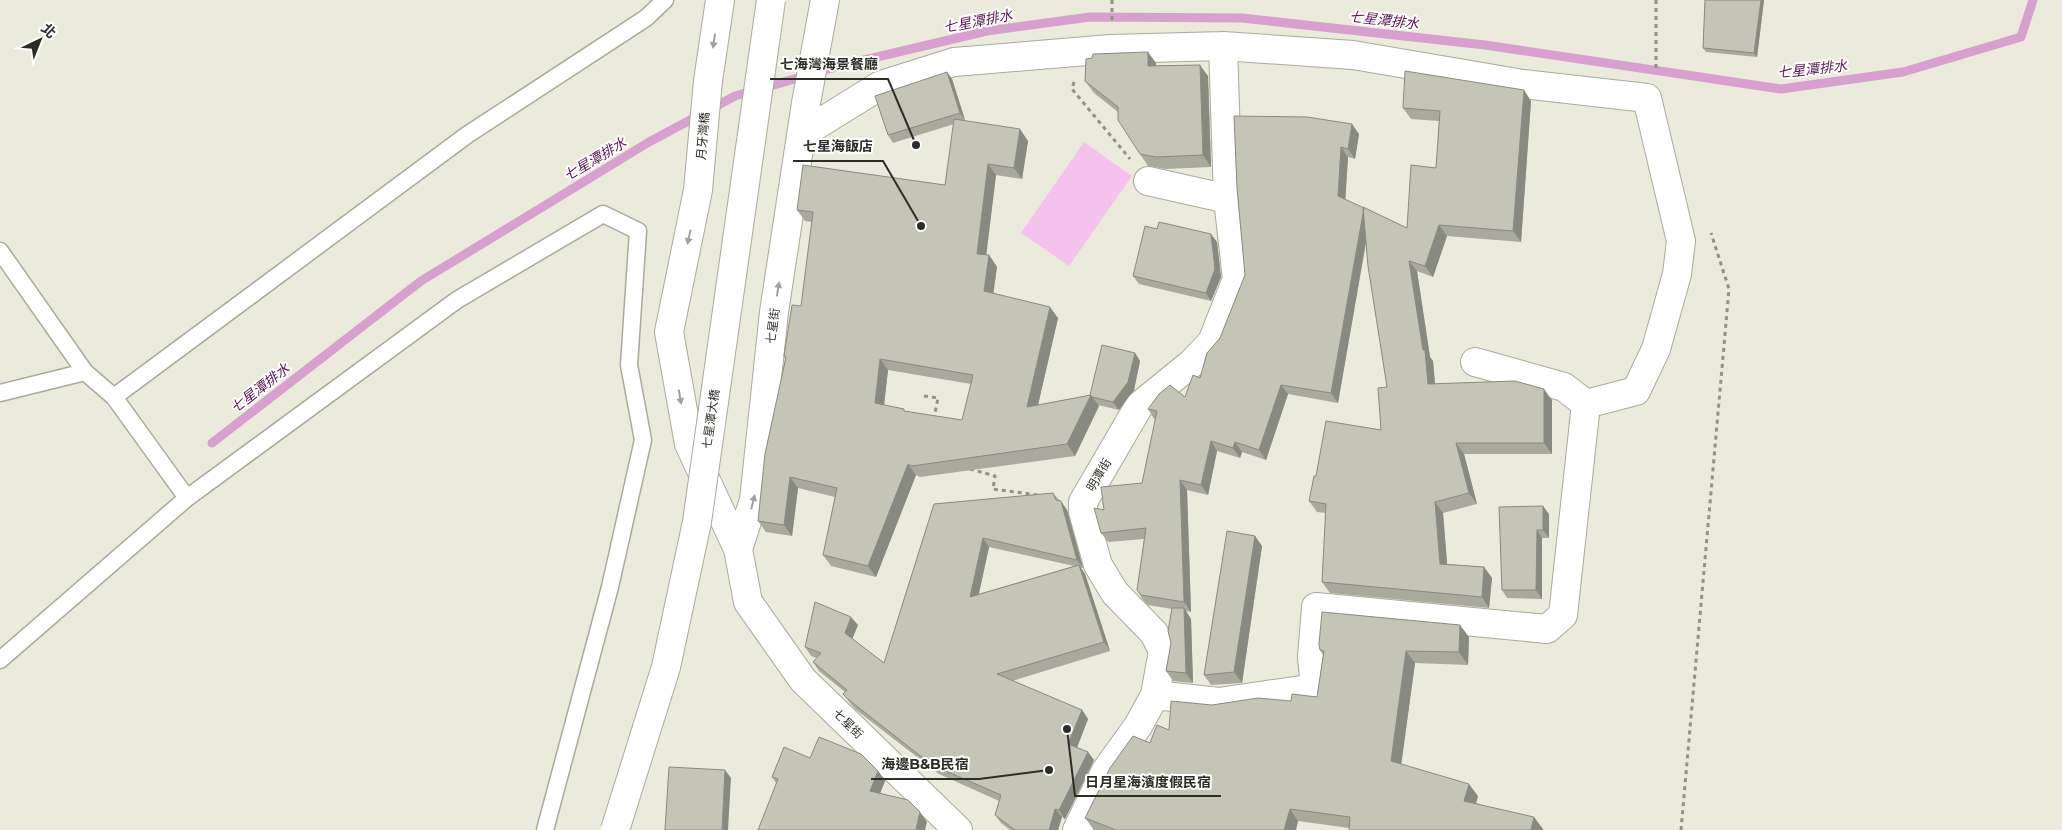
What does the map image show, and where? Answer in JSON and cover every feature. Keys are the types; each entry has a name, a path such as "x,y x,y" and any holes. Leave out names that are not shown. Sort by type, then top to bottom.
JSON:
{"street":[{"name":"月牙灣橋","path":"698,190 708,82 720,0"},
{"name":"七星潭大橋","path":"615,830 666,667 697,522 772,0"},
{"name":"七星街","path":"738,549 754,500 774,312 806,102 825,0"},
{"path":"802,134 881,85 954,62 1084,50 1224,46 1353,55 1561,90 1647,98 1681,241 1677,274 1656,349 1636,391 1586,404"},
{"name":"明潭街","path":"1077,830 1105,772 1138,726 1155,695 1163,651 1154,633 1115,593 1098,565 1083,512 1083,502 1139,406 1192,363 1212,342 1237,279 1228,200 1224,46"},
{"path":"1148,181 1228,200"},
{"name":"七星街","path":"698,190 669,332 689,444 738,549 748,602 803,680 958,830"},
{"path":"1475,362 1564,387 1586,404"},
{"path":"1155,695 1218,702 1315,688 1312,657 1316,607 1547,629 1563,615 1586,404"}],"lane":[{"path":"114,398 467,135 646,18 665,0"},
{"path":"0,660 187,498 457,300 603,214 638,230 629,365 643,440 610,587 545,830"},
{"path":"0,250 86,372 114,398 187,498"},
{"path":"0,393 86,372"}],"path":[{"path":"1656,0 1656,80"},
{"path":"1084,50 1072,89 1148,181"},
{"path":"1681,830 1729,289 1709,226"},
{"path":"924,396 938,398 934,420 942,422"},
{"path":"960,466 995,476 993,488 1083,502"}],"shaded area":[{"path":"1084,142 1132,176 1069,266 1021,233"}],"building":[{"path":"1705,0 1761,0 1754,53 1703,48"},
{"path":"1148,52 1148,66 1200,65 1203,155 1156,157 1140,154 1118,120 1118,107 1085,81 1086,59 1092,58 1093,54"},
{"path":"1405,71 1524,90 1513,231 1439,225 1425,266 1409,261 1423,350 1425,350 1428,384 1515,381 1544,389 1544,443 1456,443 1469,493 1435,502 1440,564 1484,567 1482,597 1322,582 1326,504 1309,501 1314,476 1316,476 1326,421 1381,430 1378,388 1387,387 1368,266 1363,207 1407,228 1411,165 1436,168 1440,111 1403,108"},
{"path":"947,72 960,113 888,135 875,96"},
{"path":"1234,116 1307,117 1352,124 1348,149 1341,147 1338,196 1364,208 1331,393 1281,385 1259,450 1235,442 1233,448 1211,441 1201,485 1180,480 1184,602 1141,595 1137,590 1146,528 1101,533 1094,508 1104,510 1101,487 1142,483 1157,411 1148,409 1159,394 1170,385 1185,397 1193,375 1200,378 1207,353 1220,338 1245,275 1237,188"},
{"path":"954,119 1020,129 1014,168 988,164 977,254 989,255 984,291 1050,307 1027,407 1091,395 1067,444 912,466 908,464 868,566 823,555 837,488 790,477 784,525 758,521 765,454 786,357 784,356 792,305 801,306 813,212 797,210 803,165 945,185","holes":["880,359 973,375 962,420 904,411 904,409 875,403"]},
{"path":"1159,222 1211,234 1215,269 1206,293 1133,276 1145,226 1157,229"},
{"path":"1102,345 1135,353 1128,382 1113,402 1090,395"},
{"path":"1053,493 1056,500 1061,501 1077,560 983,538 970,597 1079,565 1104,642 997,674 1082,710 1068,744 1088,752 1059,810 1055,809 1049,830 1015,830 995,815 1001,795 932,765 849,700 843,694 847,690 813,662 821,653 805,647 815,602 851,617 845,633 884,663 934,504"},
{"path":"1543,506 1543,530 1537,530 1536,590 1502,590 1499,507"},
{"path":"1227,531 1255,536 1234,672 1204,675"},
{"path":"1172,608 1184,608 1186,673 1166,671 1171,643 1168,631"},
{"path":"1322,612 1460,625 1459,652 1406,651 1391,761 1469,784 1464,801 1534,817 1531,830 1349,830 1350,817 1290,809 1284,830 1116,830 1085,818 1110,768 1133,736 1150,743 1157,725 1169,730 1171,701 1212,705 1258,698 1291,701 1292,694 1317,697 1324,651 1320,650 1319,644"},
{"path":"819,737 861,754 878,771 870,791 908,800 920,812 916,829 920,830 758,830 778,779 772,777 784,747 810,758"},
{"path":"669,767 725,770 722,830 665,830"}],"waterway":[{"name":"七星潭排水","path":"212,443 421,281 649,142 735,96 843,65 987,31 1090,17 1242,18 1485,45 1781,89 1903,72 2021,37 2033,0"}],"place":[{"name":"七海灣海景餐廳","path":"916,145"},
{"name":"七星海飯店","path":"921,226"},
{"name":"日月星海濱度假民宿","path":"1067,729"},
{"name":"海邊B&B民宿","path":"1049,770"}]}
